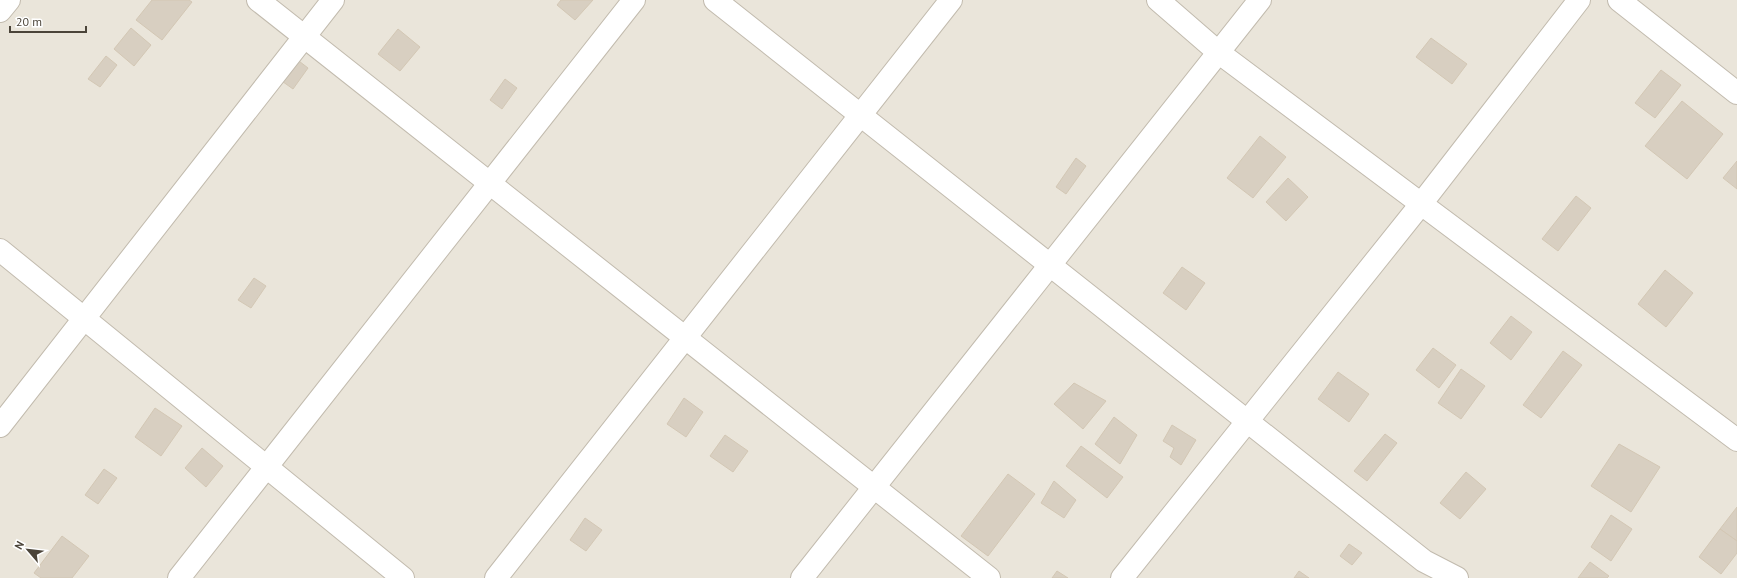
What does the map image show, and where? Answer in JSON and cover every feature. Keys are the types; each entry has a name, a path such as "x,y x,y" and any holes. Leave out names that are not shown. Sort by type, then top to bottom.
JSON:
{"street":[{"path":"0,11 9,0"},
{"path":"258,0 990,578"},
{"path":"0,426 333,0"},
{"path":"179,578 634,0"},
{"path":"715,0 1424,561 1456,578"},
{"path":"496,578 951,0"},
{"path":"1158,0 1218,52 1737,440"},
{"path":"802,578 875,488 1260,0"},
{"path":"1122,578 1420,204 1579,0"},
{"path":"1619,0 1737,93"},
{"path":"0,250 402,578"}],"shaded area":[{"path":"0,0 1737,0 1737,578 0,578"}],"building":[{"path":"152,0 189,0 192,2 162,40 136,20"},
{"path":"561,0 593,0 575,20 557,5"},
{"path":"131,28 151,45 134,66 114,49"},
{"path":"398,29 420,47 400,71 378,54"},
{"path":"1431,38 1467,64 1452,84 1416,57"},
{"path":"106,56 117,65 100,87 88,79"},
{"path":"295,58 308,68 293,89 279,79"},
{"path":"1661,70 1681,85 1655,118 1635,103"},
{"path":"505,79 517,88 502,109 490,100"},
{"path":"1682,101 1723,134 1687,179 1645,146"},
{"path":"1260,136 1286,157 1253,198 1227,178"},
{"path":"1076,158 1086,166 1066,194 1056,187"},
{"path":"1737,161 1737,189 1723,178"},
{"path":"1288,178 1308,197 1286,221 1266,202"},
{"path":"1576,196 1591,208 1558,251 1542,239"},
{"path":"1182,267 1205,283 1186,310 1163,293"},
{"path":"1665,270 1693,293 1666,327 1638,304"},
{"path":"254,278 266,286 251,308 238,300"},
{"path":"1511,316 1532,332 1511,360 1490,343"},
{"path":"1433,348 1456,365 1439,388 1416,370"},
{"path":"1563,351 1582,365 1541,418 1523,405"},
{"path":"1461,369 1485,386 1461,419 1438,403"},
{"path":"1338,372 1369,394 1349,422 1318,399"},
{"path":"1074,383 1106,401 1083,429 1054,404"},
{"path":"684,398 703,412 686,437 667,424"},
{"path":"155,408 182,426 161,456 135,437"},
{"path":"1114,417 1137,435 1120,464 1095,444"},
{"path":"1172,425 1196,440 1181,465 1170,457 1174,448 1163,441"},
{"path":"1385,434 1397,443 1367,481 1354,471"},
{"path":"725,435 748,451 733,472 710,456"},
{"path":"1619,444 1660,467 1631,512 1591,486"},
{"path":"1081,446 1123,477 1107,498 1066,466"},
{"path":"202,448 223,466 206,487 185,468"},
{"path":"104,469 117,478 98,504 85,495"},
{"path":"1466,472 1486,489 1460,519 1440,503"},
{"path":"1008,474 1035,494 988,556 961,536"},
{"path":"1054,481 1076,500 1064,518 1041,503"},
{"path":"1737,507 1737,541 1720,529"},
{"path":"1611,515 1632,529 1611,561 1591,547"},
{"path":"585,518 602,530 586,551 570,540"},
{"path":"1720,529 1737,541 1737,553 1721,574 1699,557"},
{"path":"62,536 89,556 72,578 41,578 34,573"},
{"path":"1349,544 1362,553 1352,565 1340,556"},
{"path":"1590,562 1609,576 1607,578 1578,578"},
{"path":"1057,571 1068,578 1052,578"},
{"path":"1299,571 1309,578 1294,578"}]}
